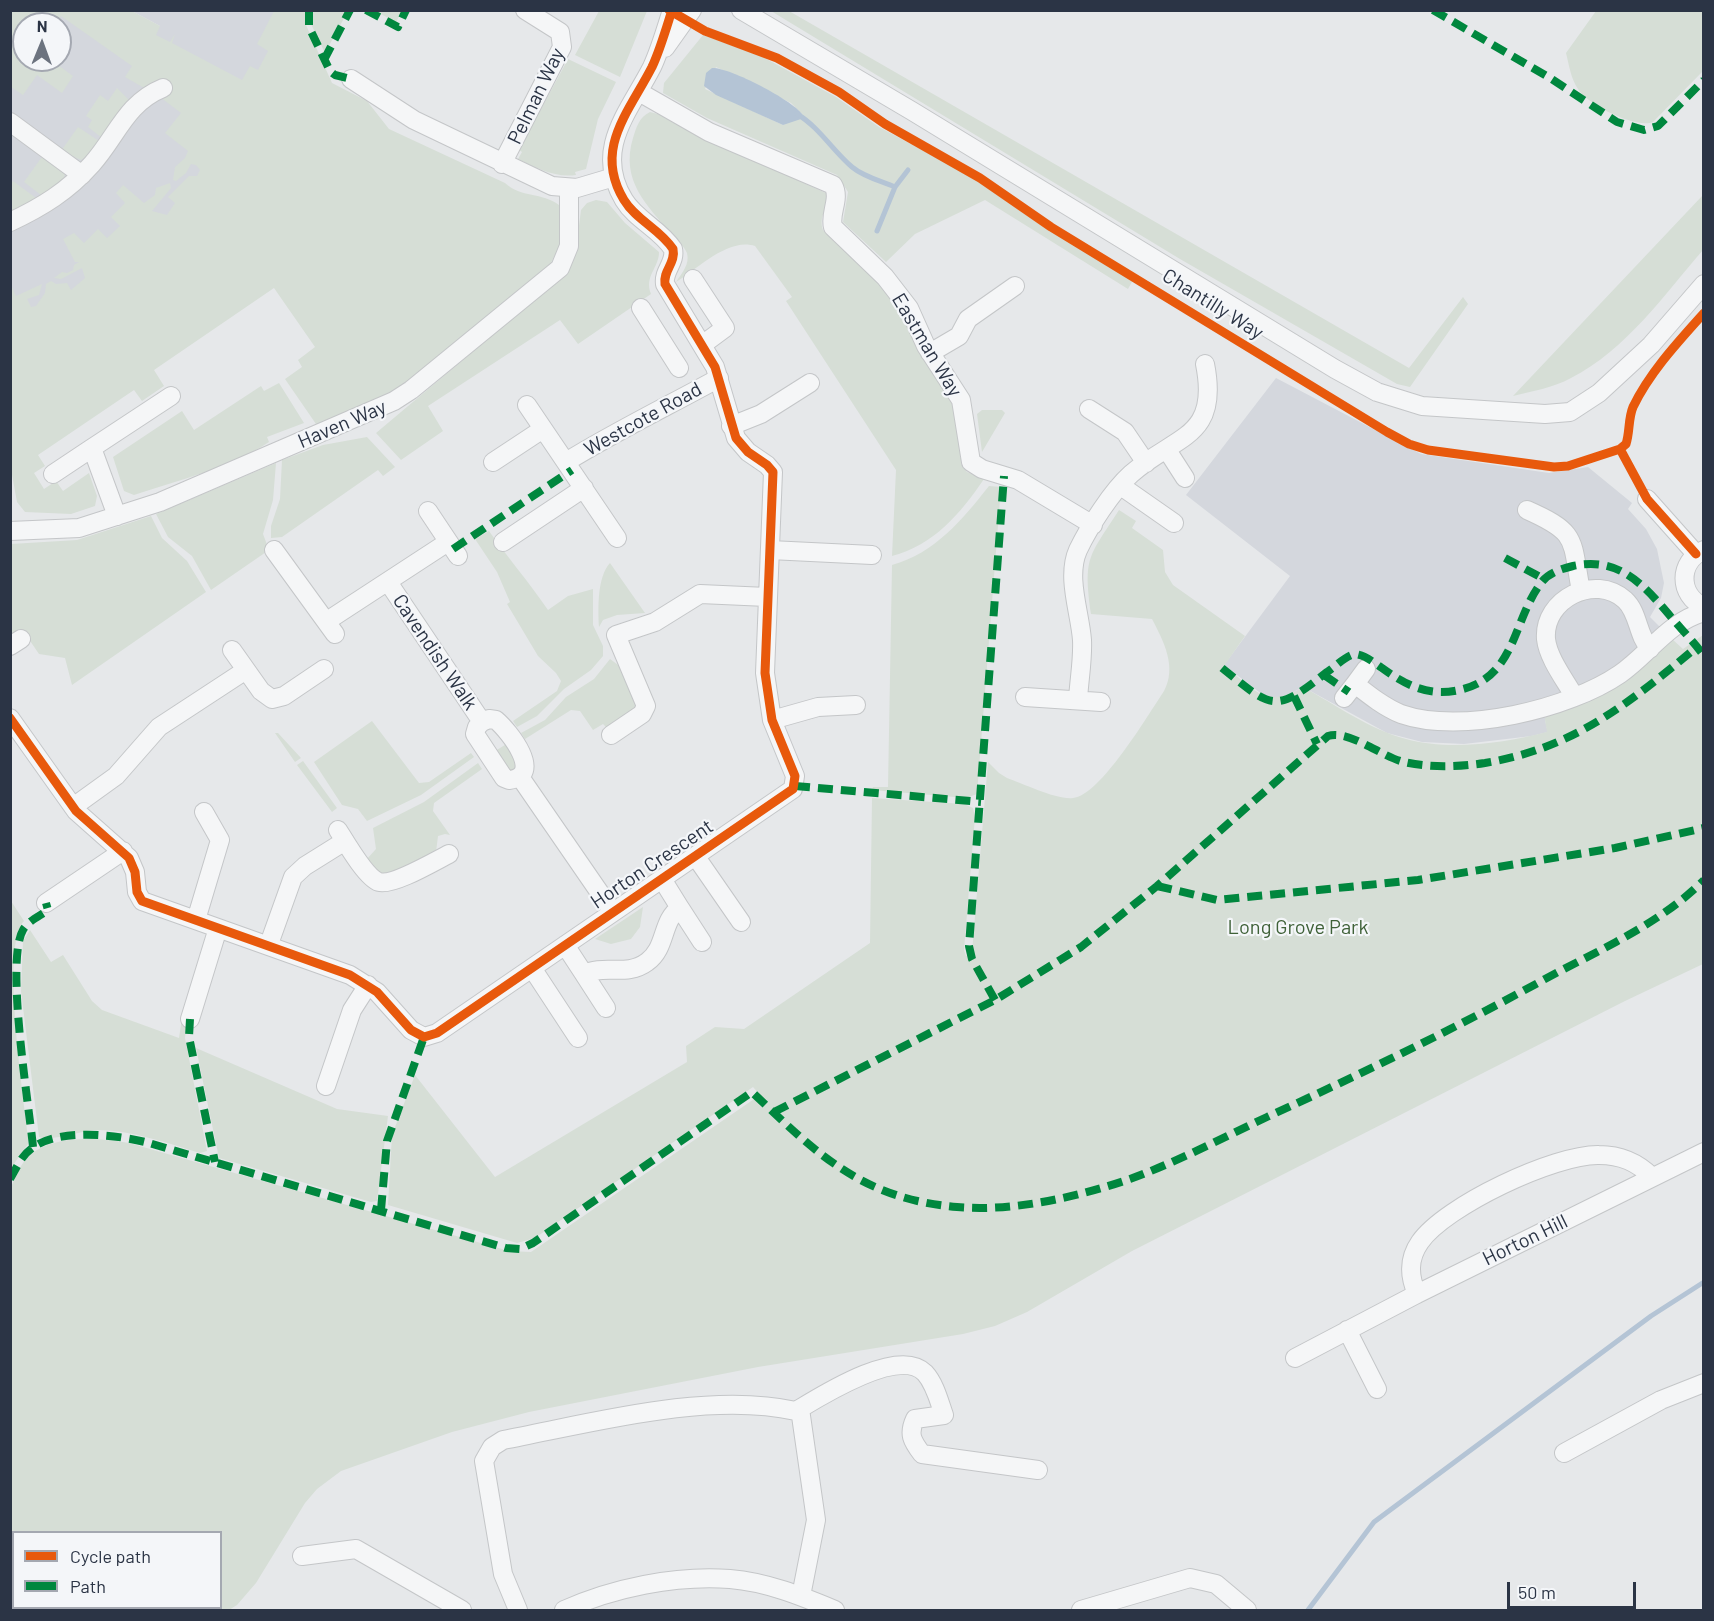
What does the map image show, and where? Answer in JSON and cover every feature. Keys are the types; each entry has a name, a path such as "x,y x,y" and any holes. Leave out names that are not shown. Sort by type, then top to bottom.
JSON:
{"street":[{"name":"Pelman Way","path":"502,164 562,47 560,32 525,10"},
{"path":"614,177 611,156 613,143 653,64 672,10"},
{"path":"653,64 692,10"},
{"name":"Chantilly Way","path":"741,10 1367,387 1398,400 1434,408 1545,414 1570,412 1599,393 1650,345 1704,284"},
{"name":"Pelman Way","path":"351,79 414,120 552,186 569,188 614,177"},
{"path":"10,222 51,202 82,175 102,152 137,102 163,88"},
{"name":"Eastman Way","path":"639,92 709,132 829,182 836,196 831,217 833,227 899,294 930,353 963,405 967,450 973,464 988,472 1018,480 1093,525"},
{"path":"10,122 82,175"},
{"name":"Horton Crescent","path":"10,718 73,807 123,851 134,868 137,892 142,901 333,967 368,986 388,1002 414,1033 428,1037 793,789 795,776 772,720 765,673 773,472 770,467 743,448 731,426 719,378 702,345 676,306 664,281 674,259 673,249 631,210 614,177"},
{"name":"Haven Way","path":"11,531 79,528 117,516 174,496 394,401 411,390 560,268 569,246 569,188"},
{"path":"693,279 725,328 702,345"},
{"path":"930,353 959,336 968,319 1015,286"},
{"path":"676,306 646,315 679,368"},
{"path":"1078,700 1082,639 1074,567 1078,549 1121,486 1146,464 1193,431 1205,412 1210,393 1205,364"},
{"name":"Westcote Road","path":"566,462 619,429 654,415 719,378"},
{"path":"731,426 761,414 810,383"},
{"path":"53,474 171,396"},
{"path":"527,405 617,538"},
{"path":"1089,409 1125,432 1146,464"},
{"path":"492,462 543,429"},
{"path":"92,448 117,516"},
{"path":"1167,450 1185,478"},
{"path":"1121,486 1174,523"},
{"path":"503,542 584,488"},
{"path":"1647,499 1700,552 1685,570 1686,591 1680,612 1669,630"},
{"path":"1527,510 1555,523 1567,532 1572,544 1581,591"},
{"name":"Cavendish Walk","path":"274,550 331,628 388,582 453,549 428,511"},
{"path":"770,550 872,555"},
{"name":"Cavendish Walk","path":"388,582 482,722"},
{"path":"1574,696 1551,655 1546,636 1548,621 1556,608 1568,597 1581,591 1605,591 1624,599 1632,609 1643,639 1650,649"},
{"path":"1686,591 1695,602 1704,607"},
{"path":"611,735 642,714 646,706 614,630 655,622 700,594 767,597"},
{"path":"1366,669 1349,691 1397,712 1442,720 1500,716 1545,707 1615,678 1669,630 1686,619 1704,612"},
{"path":"232,650 266,696 275,699 324,669"},
{"path":"73,807 116,776 155,730 246,670"},
{"path":"1025,697 1101,702"},
{"path":"772,720 819,707 856,705"},
{"name":"Cavendish Walk","path":"489,719 496,720 509,736 526,764 525,771 520,777 509,780 504,778 475,734 482,722 489,719"},
{"path":"520,777 613,912"},
{"path":"196,920 220,840 204,812"},
{"path":"269,944 293,877 342,835 370,876 379,882 389,882 449,854"},
{"path":"46,903 123,851"},
{"path":"696,857 741,922"},
{"path":"662,879 702,942"},
{"path":"584,974 593,971 628,971 646,963 660,948 672,915 680,908"},
{"path":"190,1020 219,928"},
{"path":"565,945 606,1008"},
{"path":"532,968 578,1038"},
{"path":"326,1086 354,1005 368,986"},
{"name":"Horton Hill","path":"1295,1358 1417,1294 1704,1152"},
{"path":"1417,1294 1410,1279 1411,1262 1420,1242 1439,1224 1525,1174 1574,1158 1598,1155 1620,1157 1638,1164 1652,1177"},
{"path":"1347,1330 1377,1389"},
{"path":"518,1611 503,1574 484,1461 492,1447 503,1440 705,1404 771,1405 796,1411 842,1385 884,1367 910,1365 924,1371 935,1389 944,1415 915,1419 910,1430 912,1440 922,1454 1038,1470"},
{"path":"1564,1454 1661,1400 1704,1383"},
{"path":"800,1409 816,1520 801,1596"},
{"path":"302,1556 356,1549 462,1611"},
{"path":"1081,1611 1190,1578 1216,1584 1247,1611"},
{"path":"564,1611 626,1590 692,1579 730,1579 768,1586 801,1596 835,1611"}],"shaded area":[{"path":"11,11 21,12 12,12 12,72 72,72 72,17 160,26 132,11 297,11 229,144 11,455"},
{"path":"1276,378 1421,454 1549,473 1588,467 1632,503 1628,509 1646,529 1657,549 1664,583 1661,598 1650,617 1672,639 1635,672 1545,720 1548,732 1532,736 1464,744 1422,742 1387,733 1303,687 1280,699 1263,695 1224,665 1290,576 1186,495"}],"green space":[{"path":"11,11 132,11 160,26 156,35 170,42 175,34 172,43 242,80 250,66 258,70 268,51 257,44 274,11 306,11 306,25 332,83 367,101 389,129 505,183 511,188 546,198 559,205 561,244 550,265 409,381 396,390 322,424 316,424 285,379 302,367 298,360 315,347 274,288 154,370 164,386 142,401 134,390 38,455 45,466 34,473 44,489 56,481 63,491 89,473 97,496 95,506 71,514 25,512 17,502 10,464 10,283 16,296 42,284 39,295 27,299 31,307 36,306 45,293 46,284 51,281 56,284 67,283 71,290 85,278 82,268 61,279 54,278 62,272 67,273 73,270 74,265 79,262 75,262 63,239 74,233 84,243 98,229 107,238 120,226 111,217 125,203 116,193 123,185 144,203 155,195 156,188 170,183 171,188 152,211 167,215 175,203 168,197 189,176 197,176 200,170 196,165 191,164 186,173 176,181 173,180 175,167 185,158 188,151 165,133 181,113 160,97 125,77 132,66 72,24 72,12 12,12 12,72 68,72 73,76 62,93 37,75 23,95 11,87"},
{"path":"311,11 348,11 325,53 311,24"},
{"path":"375,11 402,11 396,22"},
{"path":"599,11 647,11 620,77 575,55"},
{"path":"771,11 789,11 1409,368 1463,297 1468,304 1410,387 1397,384 1180,259"},
{"path":"1596,11 1703,11 1703,71 1653,122 1645,123 1624,119 1592,102 1578,89 1570,72 1566,53"},
{"path":"703,35 761,56 836,97 879,127 969,175 1042,226 1133,280 1128,289 985,200 915,234 886,262 843,222 848,192 837,175 707,118 663,93 664,83","holes":["716,67 791,103 802,114 783,125 705,89"]},
{"path":"568,59 616,82 598,119 586,169 575,172 576,175 568,176 546,172 518,159 522,152 519,150"},
{"path":"117,88 128,99 128,103 102,138 88,127 92,120 86,116 100,95 108,101"},
{"path":"650,112 828,194 822,220 823,230 872,276 903,314 953,402 962,466 967,472 984,479 955,516 921,544 892,556 896,470 786,301 792,297 755,246 745,244 724,250 676,282 686,265 687,253 645,202 633,180 630,167 630,153 635,130"},
{"path":"78,127 99,141 89,156 81,160 61,151"},
{"path":"44,154 65,174 64,180 45,198 24,182"},
{"path":"13,181 40,201 11,216 10,185"},
{"path":"1703,195 1703,250 1627,337 1609,353 1571,378 1550,387 1513,396"},
{"path":"596,200 607,202 625,223 659,252 649,282 651,294 578,344 560,320 428,406 443,431 401,460 376,433 558,280 577,241 581,210 587,203"},
{"path":"279,383 304,423 267,437 269,442 221,466 134,495 124,491 113,457 182,411 194,430 261,386 264,391"},
{"path":"982,410 1002,410 1005,413 982,452 977,414"},
{"path":"367,437 395,467 383,476 378,470 282,537 271,538 271,526 280,499 282,460 323,445"},
{"path":"276,463 273,500 263,534 269,550 211,590 192,556 168,537 156,514"},
{"path":"989,486 1001,487 977,794 966,798 872,790 873,787 888,787 892,565 907,560 934,544 958,523"},
{"name":"Long Grove Park","path":"1119,510 1136,521 1132,528 1163,550 1165,572 1173,585 1245,636 1224,666 1252,689 1269,697 1279,697 1303,687 1379,729 1423,743 1477,744 1547,732 1546,715 1635,672 1672,639 1683,649 1703,635 1703,964 1625,1001 1132,1251 1027,1312 995,1326 963,1334 758,1367 529,1412 452,1432 341,1471 317,1489 305,1503 256,1583 237,1605 229,1610 19,1609 222,1609 222,1531 12,1531 12,1599 10,1596 11,1187 19,1170 30,1155 52,1144 78,1139 129,1143 509,1251 531,1252 760,1095 753,1087 535,1238 517,1243 388,1205 392,1135 415,1075 495,1177 687,1062 686,1046 715,1027 744,1029 870,943 872,798 964,804 973,808 975,817 964,950 966,956 972,952 988,762 1007,778 1050,794 1073,798 1084,794 1096,784 1123,753 1168,682 1167,655 1152,619 1091,614 1088,568 1101,538"},
{"path":"151,516 162,538 187,561 206,592 72,685 65,658 39,654 24,632 11,641 11,544 77,540"},
{"path":"489,531 548,610 568,596 593,589 593,625 603,646 603,656 591,670 564,689 537,716 517,727 513,721 557,691 561,681 538,656 507,604 510,602 497,572 475,539"},
{"path":"610,563 645,613 617,615 603,620 599,627 601,585"},
{"path":"610,659 625,670 623,677 641,705 608,729 603,724 593,730 580,711 571,710 525,739 521,733 545,720 566,697 594,679"},
{"path":"372,721 419,783 429,782 471,753 474,757 421,795 367,821 358,809 342,805 314,762"},
{"path":"275,733 278,733 301,758 295,762"},
{"path":"508,743 519,763 513,771 507,771 492,753"},
{"path":"303,761 337,808 332,812 297,765"},
{"path":"478,763 482,769 434,803 433,811 450,835 438,836 436,852 387,876 381,875 366,860 376,849 373,828 424,802"},
{"path":"11,901 24,921 17,935 14,989 28,1144 11,1168"},
{"path":"643,907 640,927 631,939 611,944 595,939"},
{"path":"30,930 51,962 63,955 92,1001 102,1010 179,1038 182,1018 187,1019 185,1038 207,1151 200,1153 150,1138 112,1131 99,1130 51,1138 39,1137 21,991 23,941"},
{"path":"196,1048 337,1109 388,1116 377,1201 371,1202 219,1158"}],"water":[{"path":"712,68 745,78 774,93 796,108 802,114 801,119 783,125 716,95 704,86 706,73"}],"waterway":[{"path":"797,114 805,119 845,161 862,174 895,187 908,170"},
{"path":"877,231 895,187"},
{"path":"1308,1610 1374,1522 1651,1316 1704,1282"}],"marked path":[{"path":"309,10 309,27 330,71 335,75 351,79"},
{"path":"324,60 350,10"},
{"path":"366,10 398,27 406,10"},
{"path":"1433,10 1550,78 1617,122 1644,130 1658,126 1704,80"},
{"path":"453,549 572,470"},
{"path":"995,1000 972,959 969,946 1004,476"},
{"path":"1505,558 1544,579"},
{"path":"1222,668 1252,692 1274,701 1295,695 1343,659 1354,654 1365,657 1420,689 1440,692 1463,689 1480,682 1494,672 1504,659 1524,613 1544,580 1551,574 1564,569 1589,564 1617,569 1640,584 1704,656"},
{"path":"774,1112 995,1000 1081,947 1157,886 1328,736 1345,736 1395,759 1424,765 1465,765 1517,756 1547,746 1599,720 1648,687 1697,647"},
{"path":"1324,675 1349,692"},
{"path":"1294,696 1317,744"},
{"path":"795,786 981,802"},
{"path":"1157,886 1217,900 1418,880 1615,848 1704,828"},
{"path":"10,1179 24,1155 43,1142 72,1135 122,1137 506,1248 520,1249 533,1243 752,1092 820,1154 843,1170 894,1194 957,1207 1000,1207 1045,1202 1110,1186 1165,1165 1407,1051 1649,923 1687,896 1704,880"},
{"path":"33,1147 20,1034 16,971 18,947 23,930 31,921 48,910 46,903"},
{"path":"190,1019 189,1037 215,1162"},
{"path":"381,1210 387,1141 424,1037"}],"cycle path":[{"path":"669,10 705,31 777,58 839,92 885,124 980,178 1051,227 1387,432 1409,444 1428,450 1554,467 1568,466 1620,449 1626,444 1631,412 1640,394 1665,358 1704,313"},
{"path":"10,718 76,811 129,858 135,872 137,892 142,901 350,975 377,992 411,1030 424,1037 437,1033 793,789 795,776 772,720 765,673 773,472 748,452 736,438 715,367 665,284 673,258 673,249 662,236 629,207 615,181 612,164 613,147 618,131 652,67 672,10"},
{"path":"1620,449 1647,499 1696,554"}]}
